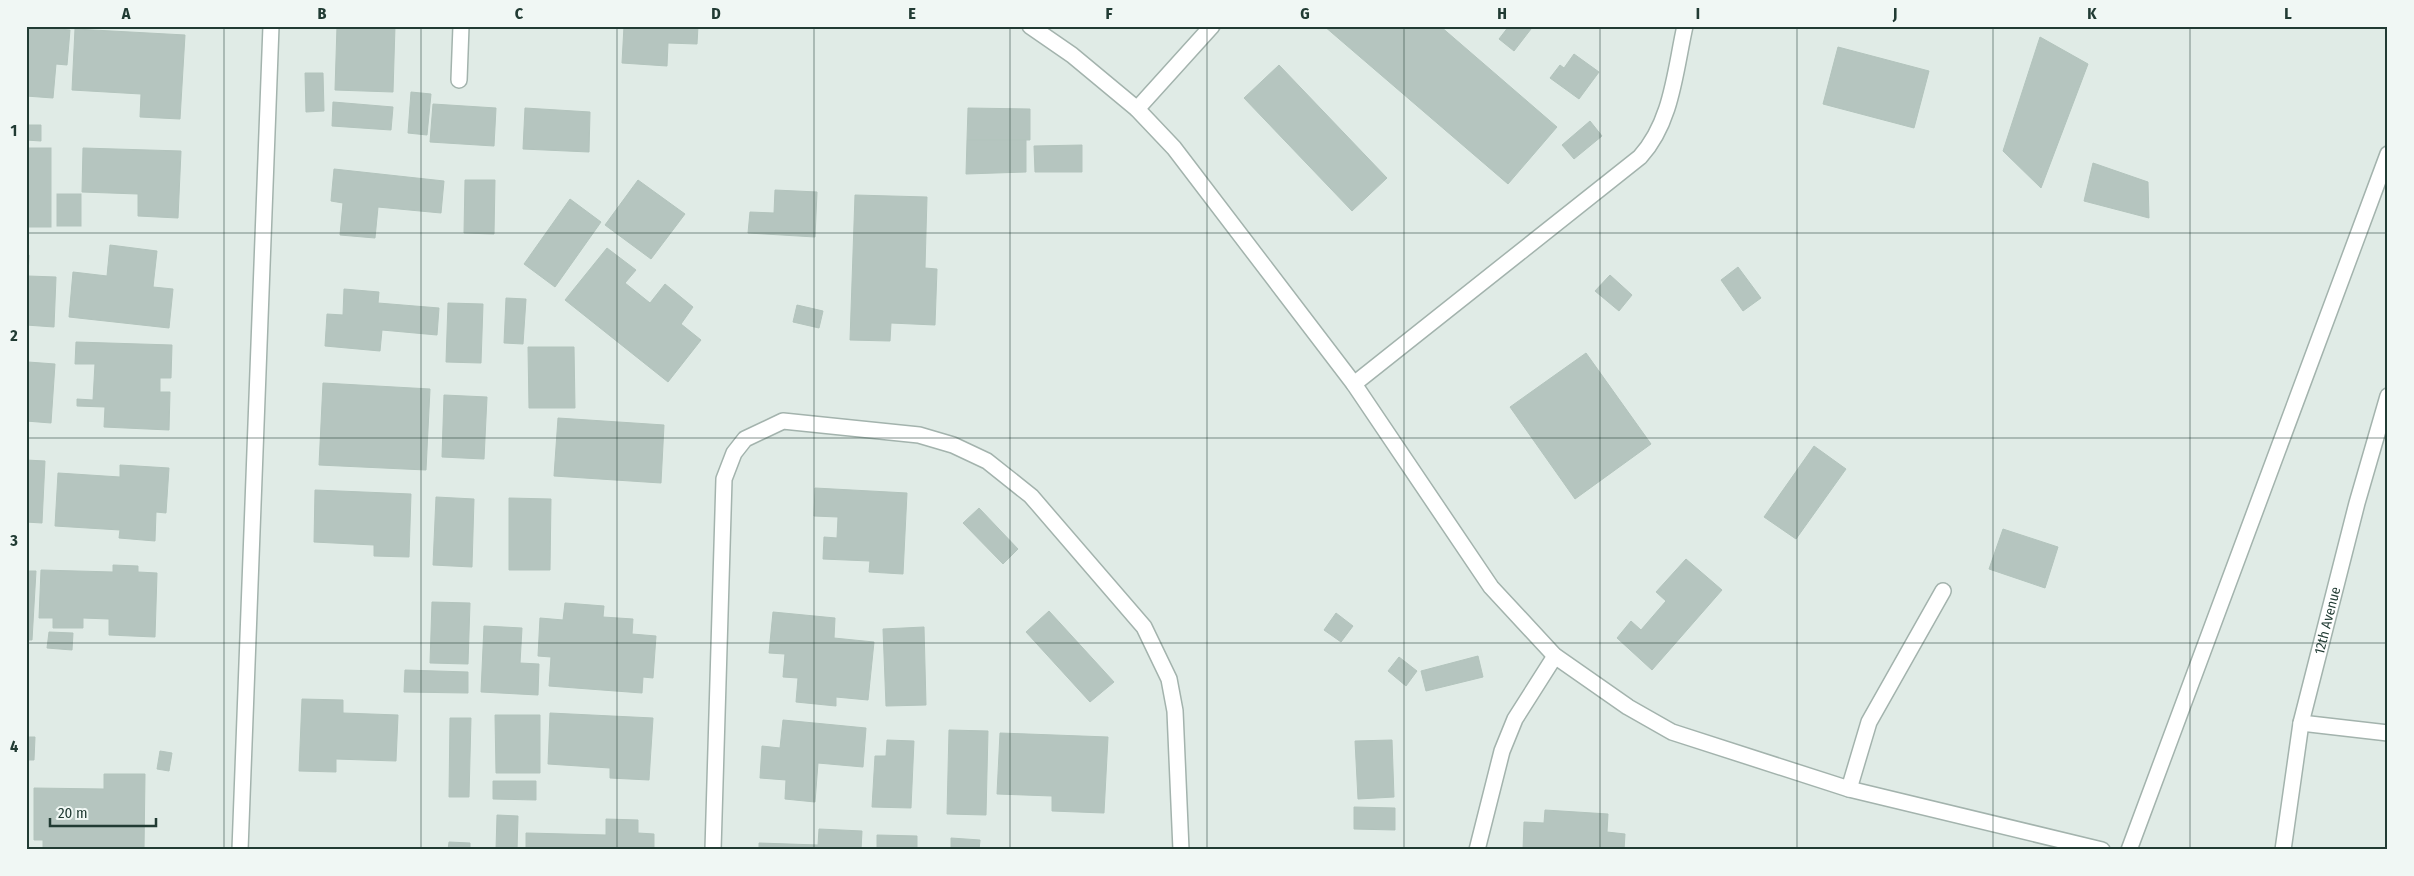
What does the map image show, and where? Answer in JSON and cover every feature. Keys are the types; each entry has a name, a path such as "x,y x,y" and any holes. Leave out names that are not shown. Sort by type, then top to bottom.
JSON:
{"street":[{"path":"240,850 271,26"},
{"path":"459,80 461,26"},
{"path":"1030,26 1072,55 1137,110 1174,148 1354,384 1491,587 1555,656 1628,707 1672,732 1849,789 2102,850"},
{"path":"1137,110 1212,26"},
{"path":"1354,384 1640,157 1655,139 1664,119 1685,26"},
{"path":"2129,850 2388,154"},
{"name":"12th Avenue","path":"2283,850 2301,723 2357,503 2388,396"},
{"path":"713,850 724,479 734,453 744,439 783,421 919,434 952,445 986,461 1031,496 1144,627 1169,679 1175,711 1181,850"},
{"path":"1849,789 1869,722 1943,591"},
{"path":"1477,850 1502,751 1514,719 1555,656"},
{"path":"2301,723 2388,733"}],"building":[{"path":"26,26 70,30 67,65 56,64 53,98 26,96"},
{"path":"337,26 395,26 393,92 335,90"},
{"path":"624,26 698,26 697,44 668,43 667,66 622,63"},
{"path":"1324,26 1440,26 1557,127 1508,184"},
{"path":"1509,26 1528,26 1531,29 1514,51 1499,39"},
{"path":"75,29 185,35 180,119 140,117 141,94 72,90"},
{"path":"2040,37 2088,64 2041,188 2003,151"},
{"path":"1838,47 1929,71 1914,128 1823,104"},
{"path":"1574,54 1599,72 1579,99 1550,78 1560,65 1564,68"},
{"path":"1279,65 1387,178 1352,211 1244,98"},
{"path":"305,73 323,73 324,111 306,112"},
{"path":"411,92 431,94 427,135 408,133"},
{"path":"333,102 393,107 391,130 332,126"},
{"path":"433,104 496,108 494,146 430,142"},
{"path":"525,108 590,112 589,152 523,149"},
{"path":"968,108 1030,109 1030,140 967,140"},
{"path":"1590,121 1602,136 1574,159 1562,145"},
{"path":"26,125 41,125 41,141 26,140"},
{"path":"967,140 1026,140 1026,172 966,174"},
{"path":"1082,145 1082,172 1035,172 1034,146"},
{"path":"26,148 51,148 51,227 26,227"},
{"path":"83,148 181,151 178,218 138,216 138,194 82,192"},
{"path":"2093,163 2148,182 2149,218 2084,201"},
{"path":"334,169 444,181 441,213 378,207 375,238 340,235 343,203 331,201"},
{"path":"465,180 495,180 494,234 464,233"},
{"path":"638,180 685,214 651,259 605,225"},
{"path":"775,190 817,192 815,237 748,233 750,212 774,213"},
{"path":"57,194 81,194 81,226 57,226"},
{"path":"855,195 927,197 925,268 937,269 935,325 891,323 890,341 850,340"},
{"path":"570,199 601,222 555,287 524,264"},
{"path":"110,245 157,251 153,287 173,289 169,328 69,317 73,272 107,276"},
{"path":"607,248 636,270 625,283 650,303 665,284 693,307 681,324 701,340 668,382 565,300"},
{"path":"26,255 29,255 28,276 56,277 54,327 26,325"},
{"path":"1738,267 1761,298 1743,311 1721,280"},
{"path":"1610,275 1632,295 1619,311 1595,291"},
{"path":"344,289 379,292 378,303 439,308 437,335 382,330 380,351 325,346 327,314 343,315"},
{"path":"506,298 526,299 523,344 504,343"},
{"path":"448,303 483,304 481,363 446,362"},
{"path":"797,305 823,311 819,328 793,322"},
{"path":"76,342 172,345 171,378 160,378 160,392 170,392 169,430 104,427 105,407 77,406 77,399 93,400 95,364 75,364"},
{"path":"528,347 574,347 575,408 529,408"},
{"path":"1586,353 1651,444 1575,499 1510,407"},
{"path":"26,356 28,362 55,364 51,423 26,421"},
{"path":"323,383 430,389 426,470 319,465"},
{"path":"444,395 487,397 484,459 442,457"},
{"path":"558,418 664,425 661,483 554,476"},
{"path":"1814,446 1846,469 1796,539 1764,517"},
{"path":"26,460 45,461 42,523 26,522"},
{"path":"120,465 169,468 166,513 156,512 155,541 119,538 120,530 55,526 58,473 120,477"},
{"path":"815,488 907,493 903,574 869,572 870,561 823,559 824,537 837,538 838,517 814,516"},
{"path":"315,490 411,494 409,557 374,556 374,545 314,542"},
{"path":"436,497 474,499 472,567 433,565"},
{"path":"509,498 551,499 550,570 509,570"},
{"path":"979,508 1018,549 1003,564 963,523"},
{"path":"2003,529 2058,547 2045,588 1989,569"},
{"path":"1686,559 1722,590 1652,670 1617,638 1631,621 1641,630 1666,601 1656,592"},
{"path":"113,565 138,566 138,572 157,573 155,637 109,635 109,619 83,618 83,628 53,628 53,618 39,618 41,570 113,572"},
{"path":"26,571 36,571 32,640 26,640"},
{"path":"432,602 470,603 468,664 430,663"},
{"path":"565,603 604,606 603,617 633,619 632,634 656,636 653,678 643,677 642,693 549,686 551,657 538,656 540,618 563,620"},
{"path":"1049,611 1114,682 1090,702 1026,632"},
{"path":"773,612 835,618 834,638 874,642 868,700 836,697 836,706 796,702 798,678 783,677 785,654 769,653"},
{"path":"1336,613 1353,626 1341,642 1324,630"},
{"path":"484,626 522,628 520,663 539,664 538,695 481,692"},
{"path":"924,627 926,705 886,706 883,629"},
{"path":"49,632 73,633 72,650 47,648"},
{"path":"1478,656 1483,677 1426,691 1421,671"},
{"path":"1399,657 1417,671 1406,686 1388,671"},
{"path":"405,670 468,672 468,693 404,692"},
{"path":"302,699 343,700 343,713 398,715 396,761 336,759 336,772 299,771"},
{"path":"550,713 653,718 649,780 610,778 610,768 548,764"},
{"path":"495,715 540,715 540,773 496,773"},
{"path":"450,718 471,718 469,797 449,797"},
{"path":"783,720 866,728 863,767 818,763 815,802 785,799 786,780 760,778 762,746 780,748"},
{"path":"949,730 988,731 986,815 947,814"},
{"path":"1000,733 1108,737 1104,813 1052,811 1052,796 997,794"},
{"path":"26,737 35,737 34,760 26,760"},
{"path":"887,740 914,741 911,808 872,807 875,756 886,756"},
{"path":"1392,740 1394,797 1358,799 1355,741"},
{"path":"160,751 172,753 169,771 157,769"},
{"path":"26,774 28,774 26,840"},
{"path":"104,774 145,774 144,850 43,848 43,840 34,840 34,788 104,789"},
{"path":"493,781 536,781 536,800 493,799"},
{"path":"1354,807 1395,808 1395,830 1354,829"},
{"path":"1545,810 1608,814 1607,832 1625,834 1624,850 1523,850 1524,822 1544,823"},
{"path":"497,815 518,816 517,850 496,850"},
{"path":"606,819 638,820 638,833 654,834 654,850 526,850 526,833 606,835"},
{"path":"819,829 862,831 861,850 759,850 759,843 818,845"},
{"path":"877,835 917,836 917,850 877,850"},
{"path":"951,838 980,840 979,850 951,850"},
{"path":"449,842 470,843 470,850 448,850"}]}
